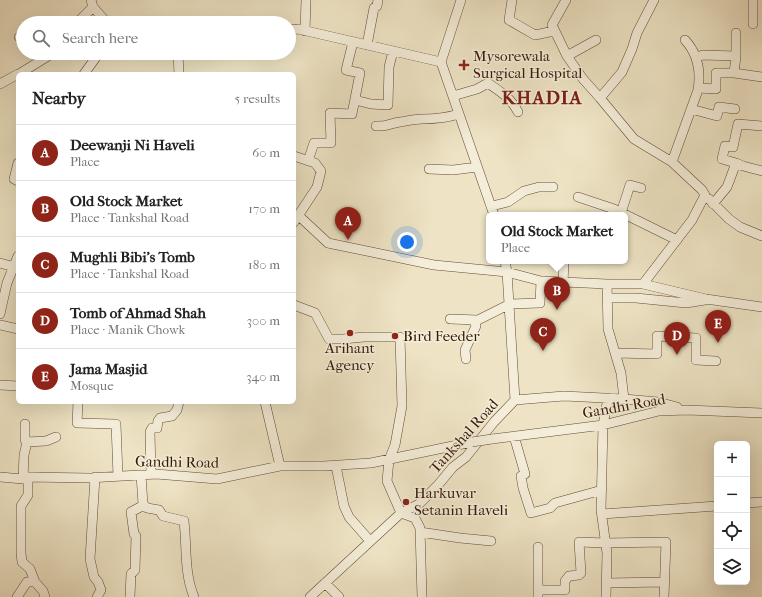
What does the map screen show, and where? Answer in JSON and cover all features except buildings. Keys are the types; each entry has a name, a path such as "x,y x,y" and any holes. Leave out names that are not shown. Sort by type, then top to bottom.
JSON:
{"street":[{"path":"305,31 306,0"},
{"path":"367,45 374,8 377,6 378,0"},
{"path":"461,0 441,62 493,211 524,192 539,187 553,187"},
{"path":"512,0 509,20 535,35 554,31"},
{"path":"566,0 552,25 567,56 582,80 600,98 634,139 672,162 702,190 713,204 729,219 740,227 762,236"},
{"path":"600,98 622,72 628,61 637,33 654,0"},
{"path":"753,0 753,24"},
{"path":"82,16 92,3 102,16"},
{"path":"296,29 441,62"},
{"path":"734,73 736,33"},
{"path":"567,56 596,40"},
{"path":"672,162 691,109 700,78 700,71 696,57 690,45 685,40"},
{"path":"308,161 314,143 331,143 330,113 352,114 360,73 346,70 352,42"},
{"path":"355,100 371,104 388,105 389,67 393,51"},
{"path":"696,57 736,56"},
{"path":"21,72 41,60"},
{"path":"85,72 94,60"},
{"path":"178,60 179,72"},
{"path":"698,88 716,89 716,73 734,73 762,77"},
{"path":"0,84 16,75"},
{"path":"453,96 477,89 488,83 501,91 513,102 518,112"},
{"path":"691,109 717,116 719,107 735,109"},
{"path":"376,126 384,127 398,122 409,122 421,119 447,118 459,114"},
{"path":"762,126 738,124 733,147 724,146 722,159 762,171"},
{"path":"296,157 315,164 321,171 318,187 296,218 328,243 434,265 507,272 541,282 643,284 706,299 762,306"},
{"path":"713,204 727,187 736,163"},
{"path":"429,169 454,170 477,167"},
{"path":"16,171 14,179 16,180"},
{"path":"621,212 630,185 641,188"},
{"path":"643,284 692,220 705,195"},
{"path":"578,197 618,212"},
{"path":"628,216 677,240"},
{"path":"0,263 16,268 7,283 0,314"},
{"name":"Tankshal Road","path":"310,597 402,513 419,504 453,467 466,457 494,422 515,400 510,304 506,264"},
{"path":"563,283 564,264"},
{"path":"450,319 478,320 510,304 540,303 541,282"},
{"path":"607,284 608,329 621,373 624,399"},
{"path":"608,298 636,298 686,303 706,299"},
{"path":"296,306 315,313 329,339 400,337 402,406 395,445 389,460 387,482 402,513 415,518 419,524 422,597"},
{"path":"466,359 465,350 476,326 474,320"},
{"path":"0,325 16,329"},
{"path":"616,354 658,354 657,336 696,338 696,360 716,361"},
{"path":"0,385 16,386"},
{"path":"515,400 564,396 608,398 658,402 687,410"},
{"path":"606,597 607,554 602,514 602,490 603,425 608,398"},
{"path":"78,404 77,423 116,424 118,476"},
{"path":"151,474 150,432 152,428 156,428 160,418 172,416 177,410 178,404"},
{"path":"265,404 280,466"},
{"name":"Gandhi Road","path":"0,477 94,477 151,474 217,479 280,466 336,466 371,463 472,442 603,425 659,411 687,410 762,413"},
{"path":"25,424 25,440 27,442 24,456 28,495 21,506 22,562 30,569 35,582 43,591 45,597"},
{"path":"514,436 525,474 521,476 523,488 531,513 550,508 555,503 602,490"},
{"path":"27,442 46,441 56,437"},
{"path":"336,466 344,506 349,517 370,541"},
{"path":"141,475 143,504 147,508 159,510 163,516 184,522 188,581 194,597"},
{"path":"94,477 90,559 94,577 101,590 97,597"},
{"path":"750,503 762,502"},
{"path":"130,597 131,574 135,570 136,536 134,534 131,512 144,505"},
{"path":"602,514 714,506"},
{"path":"420,532 491,541"},
{"path":"538,547 538,594 565,590 565,581 569,576 579,575 581,573 579,542 666,542 664,597"},
{"path":"17,597 27,582 35,582"},
{"path":"606,583 664,582"},
{"path":"325,583 339,597"}],"place":[{"name":"Mysorewala Surgical Hospital","path":"464,65"},
{"name":"Deewanji Ni Haveli","path":"348,240"},
{"name":"Old Stock Market","path":"557,310"},
{"name":"Arihant Agency","path":"350,333"},
{"name":"Bird Feeder","path":"395,336"},
{"name":"Jama Masjid","path":"718,343"},
{"name":"Mughli Bibi's Tomb","path":"543,351"},
{"name":"Tomb of Ahmad Shah","path":"677,355"},
{"name":"Harkuvar Setanin Haveli","path":"406,502"}],"district":[{"name":"KHADIA","path":"542,98"}]}
